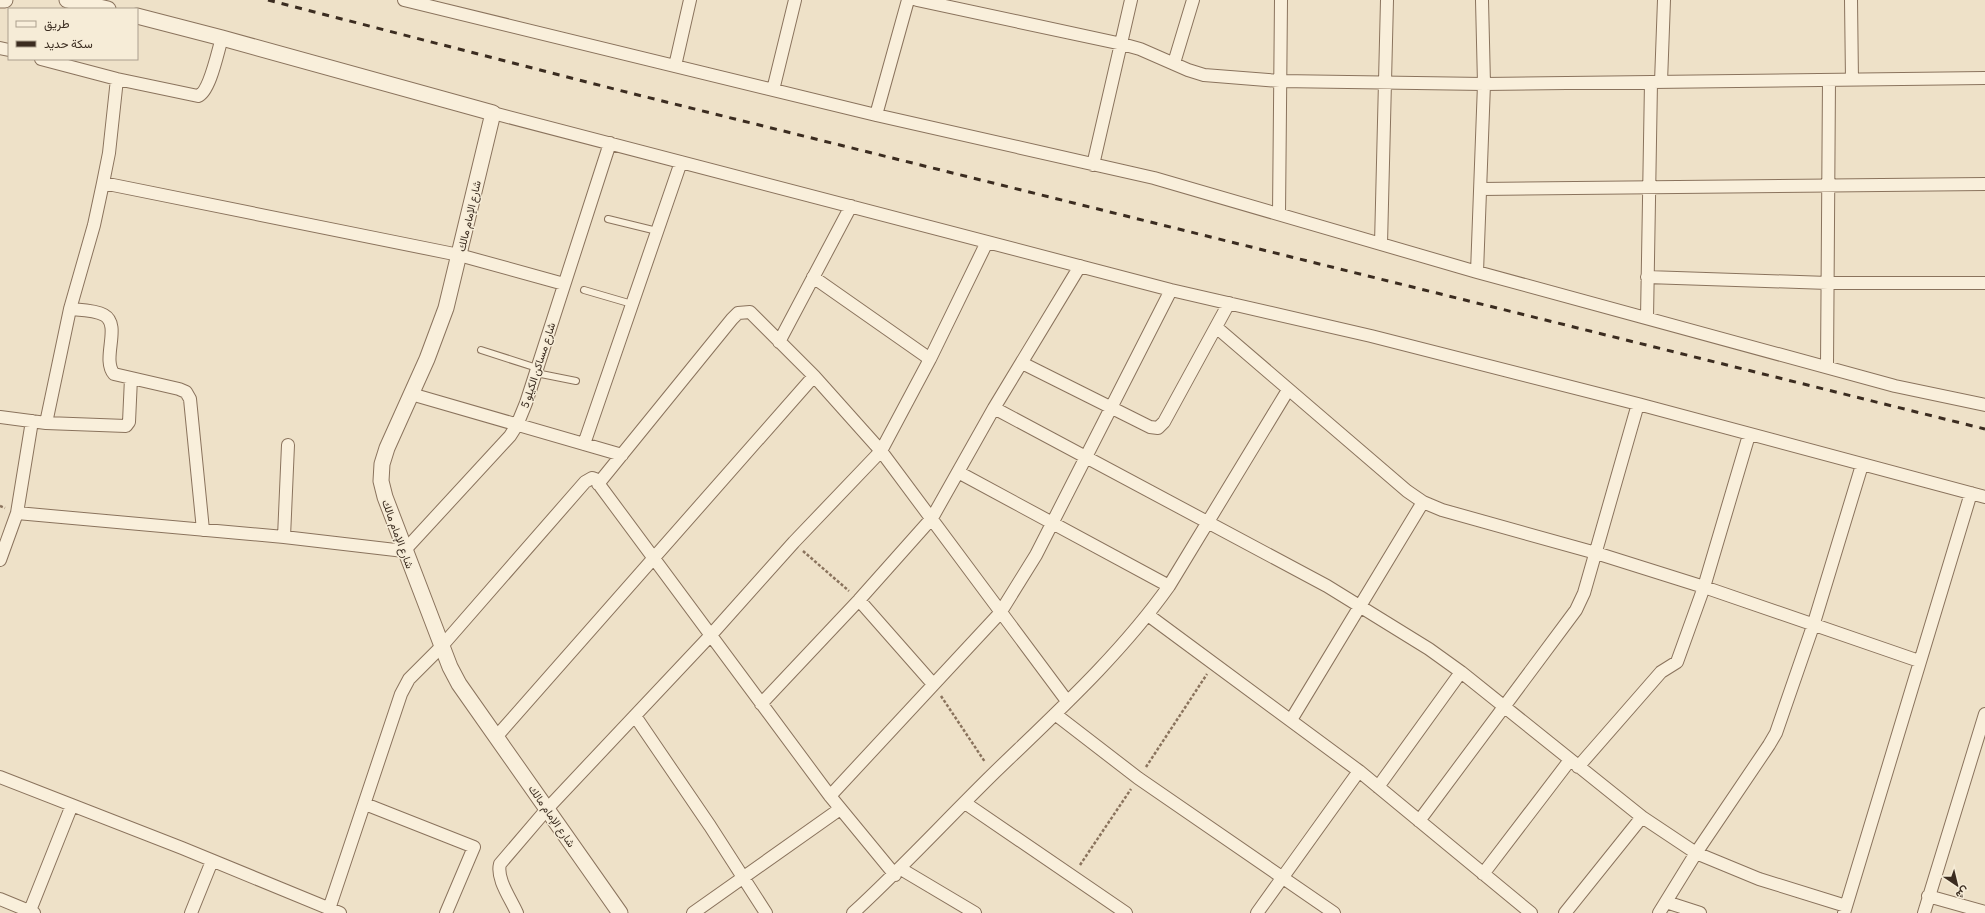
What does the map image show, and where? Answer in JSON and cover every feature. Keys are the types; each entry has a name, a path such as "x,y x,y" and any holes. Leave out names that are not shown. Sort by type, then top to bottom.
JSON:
{"street":[{"path":"0,0 5,0"},
{"path":"67,0 103,8"},
{"path":"404,0 773,90 1154,178 1477,272 1827,366 1895,386 1985,405"},
{"path":"675,66 690,0"},
{"path":"773,90 795,0"},
{"path":"876,114 908,0"},
{"path":"917,0 1122,44 1140,49 1204,75 1280,81 1484,84 1985,78"},
{"path":"1093,165 1131,0"},
{"path":"1174,63 1193,0"},
{"path":"1279,214 1280,0"},
{"path":"1381,244 1387,0"},
{"path":"1477,272 1484,84 1482,0"},
{"path":"1647,318 1648,188 1664,0"},
{"path":"1851,0 1852,80"},
{"path":"138,16 986,242 1171,290 1371,336 1638,404 1749,435 1985,497"},
{"path":"45,60 117,79 193,96 201,95 207,86 222,38"},
{"path":"46,423 70,309 94,225 103,183 109,153 117,79"},
{"path":"1827,366 1829,80"},
{"name":"شارع الإمام مالك","path":"493,112 459,255 437,333 387,448 382,464 381,481 404,551 441,647 459,684 620,913"},
{"name":"شارع مساكن الكيلو 5","path":"404,551 510,436 517,425 537,370 610,143"},
{"path":"584,444 681,162"},
{"path":"103,183 459,255 564,284"},
{"path":"1481,189 1985,184"},
{"path":"779,342 851,206"},
{"path":"517,913 500,876 500,864 547,809 710,636 794,542 881,451 930,359 986,242"},
{"path":"761,704 859,600 932,518 994,408 1080,266"},
{"path":"813,277 930,359"},
{"path":"1647,277 1828,283 1985,283"},
{"path":"830,796 1000,613 1019,584 1052,524 1171,290"},
{"path":"1022,363 1150,427 1158,428 1161,426 1229,303"},
{"path":"70,309 97,312 108,318 112,324 110,368 114,374 179,389 186,392 190,399 203,530"},
{"path":"598,484 738,313 750,312 814,376 881,451 932,518 1000,613 1067,701"},
{"path":"1216,327 1407,491 1423,502 1442,510 1596,553 1704,587 1813,626 1919,661"},
{"path":"497,736 814,376"},
{"path":"0,417 46,423 126,426 129,422 131,378"},
{"path":"853,913 898,872 1055,714 1112,656 1148,615 1168,586 1288,390"},
{"path":"411,394 622,455"},
{"path":"1419,821 1503,706 1566,626 1576,610 1584,593 1638,404"},
{"path":"994,408 1208,521 1327,586 1429,649 1462,672 1574,764 1642,816 1696,853 1759,879 1845,910 1971,493"},
{"path":"0,560 17,513 32,421"},
{"path":"1483,874 1574,764 1661,672 1677,662 1704,587 1749,435"},
{"path":"284,537 288,445"},
{"path":"1659,913 1696,853 1769,746 1776,733 1813,626 1862,464"},
{"path":"958,472 1168,586"},
{"path":"0,777 337,912 365,804 404,686 415,672 441,647 585,482 592,478 595,479 710,636 840,809 898,872 975,913"},
{"path":"1291,720 1423,502"},
{"path":"17,513 284,537 404,551"},
{"path":"859,600 933,684"},
{"path":"1148,615 1359,771 1531,913"},
{"path":"1378,787 1462,672"},
{"path":"1055,714 1138,778 1334,913"},
{"path":"1924,913 1985,714"},
{"path":"635,716 710,826 766,913"},
{"path":"1256,913 1359,771"},
{"path":"965,803 1126,913"},
{"path":"365,804 474,847 446,913"},
{"path":"0,900 31,912 72,805"},
{"path":"693,913 840,809"},
{"path":"1565,913 1642,816"},
{"path":"191,913 212,861"},
{"path":"1928,896 1985,912"},
{"path":"1666,902 1700,913"}],"lane":[{"path":"608,219 657,231"},
{"path":"584,290 632,304"},
{"path":"481,350 537,370 576,381"}],"path":[{"path":"794,542 859,600"},
{"path":"933,684 993,775"}],"railway":[{"path":"268,0 618,90 1985,429"}]}
